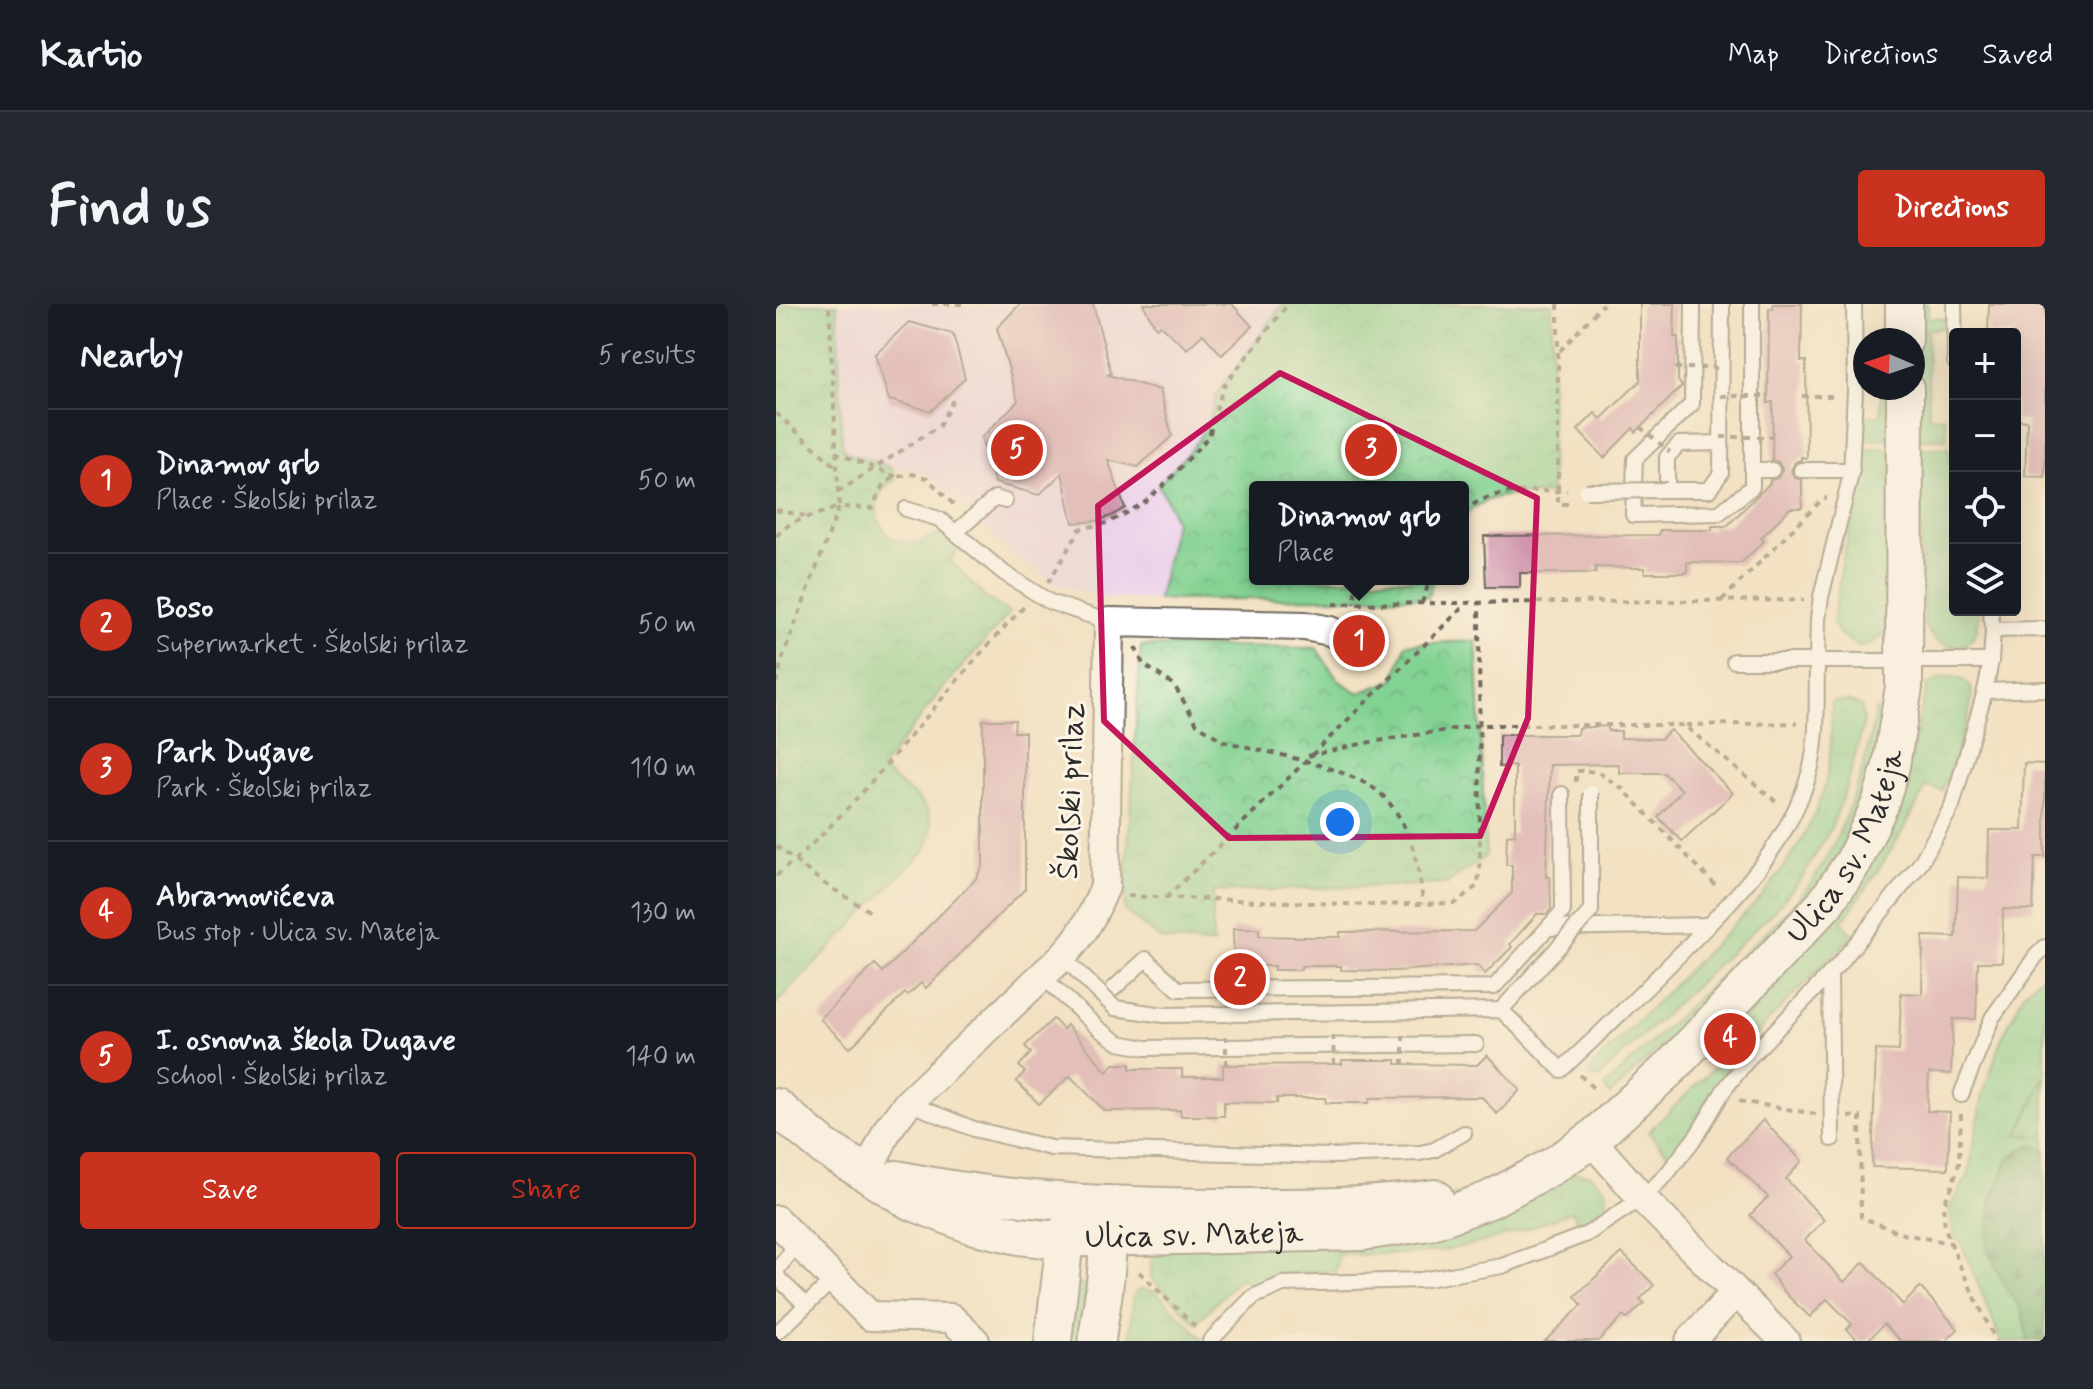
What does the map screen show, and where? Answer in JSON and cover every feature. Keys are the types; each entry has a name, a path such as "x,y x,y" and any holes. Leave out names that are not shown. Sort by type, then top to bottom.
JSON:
{"street":[{"path":"1904,304 1904,328"},
{"name":"Ulica sv. Mateja","path":"776,1107 824,1147 910,1201 958,1220 1019,1236 1065,1240 1363,1232 1406,1227 1463,1211 1527,1181 1591,1140 1671,1067 1805,927 1854,861 1880,804 1901,714 1905,659 1905,400"},
{"path":"1109,622 1305,626 1330,631 1357,644"},
{"name":"Školski prilaz","path":"868,1172 888,1129 908,1103 1059,967 1094,916 1105,887 1109,622"},
{"path":"1591,1140 1642,1198 1785,1341"},
{"name":"Ulica sv. Mateja","path":"868,1172 994,1197 1087,1204 1275,1207 1363,1205 1459,1195 1527,1181"},
{"path":"1053,1341 1065,1240 1072,1217 1087,1204 1101,1218 1106,1239 1097,1341"},
{"path":"776,1220 870,1316 951,1318 975,1341"},
{"path":"1690,1341 1735,1293"}],"lane":[{"path":"1693,304 1692,404 1635,459 1633,515 1719,513 1752,487 1752,304"},
{"path":"1586,491 1709,490 1721,473 1722,304"},
{"path":"1059,967 1115,1008 1164,1015 1501,1010 1561,1070 1741,892 1772,853 1803,791 1815,741 1821,597 1843,517 1852,470 1854,304"},
{"path":"1954,304 1954,328"},
{"path":"1667,490 1667,457 1670,452 1679,444 1721,440"},
{"path":"1752,470 1772,470"},
{"path":"1801,470 1852,470"},
{"path":"956,532 995,498 1005,501"},
{"path":"906,509 939,519 1004,573 1050,602 1109,622"},
{"path":"1208,1339 1253,1297 1270,1288 1299,1281 1421,1280 1502,1266 1587,1234 1642,1198 1666,1175 1698,1134 1724,1090 1750,1057 1830,973 1920,864 1952,806 1985,691 1991,661 1991,616"},
{"path":"1993,630 2045,629"},
{"path":"1734,661 1991,661"},
{"path":"1985,691 2045,689"},
{"path":"1501,1010 1591,911 1591,793"},
{"path":"1113,989 1146,959 1178,989 1494,987 1563,911 1562,794"},
{"path":"1548,928 1709,925"},
{"path":"1961,1095 1992,1018 2045,947"},
{"path":"1059,967 1089,1011 1119,1043 1146,1048 1476,1044"},
{"path":"1830,973 1832,1139"},
{"path":"908,1103 974,1129 1051,1148 1331,1156 1390,1154 1434,1150 1464,1133"},
{"path":"798,1243 776,1272 780,1280 806,1305"},
{"path":"779,1331 834,1279"}],"path":[{"path":"776,683 839,507 829,304"},
{"path":"932,304 965,304"},
{"path":"1057,587 1048,583 1080,529 1107,523 1145,502 1209,436 1223,387 1288,304"},
{"path":"1558,304 1558,491"},
{"path":"1558,352 1603,304"},
{"path":"1675,368 1721,368"},
{"path":"1721,396 1769,396"},
{"path":"1802,396 1839,396"},
{"path":"838,492 939,426 955,397"},
{"path":"776,413 835,466"},
{"path":"1640,427 1670,452"},
{"path":"1721,440 1773,437"},
{"path":"835,452 896,477"},
{"path":"1469,507 1491,494 1586,491"},
{"path":"1721,601 1823,499 1830,498"},
{"path":"776,536 791,523 839,507"},
{"path":"776,510 807,517"},
{"path":"1354,585 1355,604"},
{"path":"1422,603 1428,585"},
{"path":"776,876 860,797 968,666 1037,594"},
{"path":"1324,604 1808,600"},
{"path":"1166,898 1466,603"},
{"path":"1101,895 1369,905 1455,903 1477,886 1480,870 1479,603"},
{"path":"1134,644 1143,664 1174,685 1197,724 1208,732 1223,741 1356,779 1380,793 1397,813 1413,847 1420,872 1423,904"},
{"path":"1308,756 1365,743 1480,725 1805,723"},
{"path":"1684,725 1786,809"},
{"path":"1587,771 1598,772 1623,789 1725,895"},
{"path":"776,846 794,862 872,913"},
{"path":"1333,1035 1334,1064"},
{"path":"1403,1035 1403,1064"},
{"path":"1226,1037 1226,1065"},
{"path":"1961,1095 1959,1163 1943,1205 1945,1228 1996,1341"},
{"path":"1739,1101 1822,1115"},
{"path":"1842,1117 1860,1116 1861,1217 1903,1234 1951,1243"},
{"path":"1135,1280 1146,1260"},
{"path":"1139,1272 1208,1339"}],"highlighted area":[{"path":"1280,373 1537,498 1528,718 1480,836 1229,838 1104,721 1098,506"}],"shaded area":[{"path":"837,304 980,307 989,304 1283,304 1216,395 1202,437 1158,485 1175,522 1158,600 1100,597 1060,585 1014,556 932,477 917,470 892,468 847,453 841,439"}],"green space":[{"path":"776,304 837,304 842,446 847,453 892,468 895,480 883,490 878,500 877,512 882,527 893,538 907,543 937,535 952,538 961,547 950,560 985,597 1010,613 942,689 881,769 913,794 928,812 931,835 925,850 776,1004"},
{"path":"1283,304 1552,304 1551,494 1494,498 1469,512 1469,481 1249,481 1249,585 1431,585 1428,597 1158,600 1175,522 1158,485 1202,434 1216,395"},
{"path":"1918,304 1928,304 1928,318 1942,318 1945,322 1943,328 1927,330 1929,417 1945,418 1947,439 1918,439 1918,400 1925,400 1925,328 1918,328"},
{"path":"1881,400 1893,400 1893,440 1863,440 1865,416 1881,416"},
{"path":"1948,447 1949,616 1978,616 1974,636 1958,646 1939,642 1924,624 1918,449"},
{"path":"1863,449 1893,449 1889,629 1871,644 1858,646 1840,635 1833,622 1842,562 1859,491"},
{"path":"1476,641 1486,856 1446,884 1213,892 1213,945 1160,939 1124,910 1141,646 1316,648 1338,680 1359,693 1394,680 1406,644"},
{"path":"1944,677 1956,677 1966,682 1972,696 1956,755 1942,791 1926,786 1887,856 1842,922 1853,935 1745,1048 1723,1076 1671,1157 1648,1132 1723,1059 1727,1062 1744,1045 1745,1042 1734,1033 1911,755 1927,685"},
{"path":"1832,701 1848,701 1861,706 1864,722 1848,783 1832,826 1804,875 1774,911 1599,1077 1593,1078 1589,1070 1760,898 1791,856 1809,826 1827,777"},
{"path":"1887,704 1879,751 1859,813 1827,876 1771,942 1610,1095 1604,1087 1784,914 1815,877 1836,840 1853,797 1867,753 1875,711"},
{"path":"2045,973 2045,1076 2018,1135 2045,1136 2045,1341 2001,1341 1962,1245 1953,1234 1949,1208 1968,1176 1983,1095 2001,1040 2025,991"},
{"path":"2045,1076 2045,1136 2018,1135"},
{"path":"2034,1145 2044,1150 2045,1166 2045,1341 2028,1341 2022,1311 2004,1284 1987,1248 1992,1198 2007,1162 2018,1150"},
{"path":"1575,1172 1589,1174 1607,1190 1607,1205 1588,1223 1579,1224 1572,1211 1536,1226 1460,1247 1421,1253 1339,1255 1336,1271 1293,1274 1254,1289 1240,1278 1196,1323 1151,1278 1152,1247 1196,1245"},
{"path":"1073,1284 1088,1286 1082,1341 1067,1341"},
{"path":"1140,1289 1155,1291 1203,1339 1129,1341 1134,1294"}],"building":[{"path":"1020,304 1093,304 1111,373 1108,375 1160,390 1172,436 1138,467 1108,460 1125,508 1111,516 1073,523 1062,473 1039,495 995,483 981,438 1018,401 997,328"},
{"path":"1143,304 1232,304 1252,326 1222,355 1203,334 1187,349 1160,325 1156,328"},
{"path":"1640,304 1675,304 1674,337 1678,337 1678,381 1682,386 1636,432 1633,428 1604,458 1578,430 1595,413 1601,419 1640,381"},
{"path":"1773,304 1802,304 1801,361 1806,361 1807,458 1801,457 1791,471 1795,478 1802,480 1802,508 1790,508 1761,538 1764,541 1741,563 1687,562 1687,573 1645,573 1645,568 1595,567 1596,573 1520,573 1520,587 1486,587 1484,536 1659,535 1660,530 1712,530 1712,526 1727,526 1770,480 1778,478 1782,469 1778,462 1772,460 1773,402 1768,403 1769,308 1773,309"},
{"path":"1989,304 2045,304 2045,477 2025,476 2027,421 2021,420 2021,328 1988,328"},
{"path":"909,322 953,334 965,378 931,411 889,400 875,354"},
{"path":"983,720 1015,720 1014,732 1025,732 1025,889 926,988 921,983 908,995 905,993 850,1048 820,1019 875,964 883,972 975,880 983,865"},
{"path":"1608,726 1608,731 1621,731 1621,738 1661,739 1670,730 1733,793 1682,841 1658,817 1682,790 1664,773 1619,773 1619,764 1550,765 1546,877 1550,877 1551,909 1547,914 1537,914 1510,944 1512,947 1485,974 1477,965 1396,971 1341,970 1341,966 1274,970 1274,966 1234,966 1233,929 1259,929 1259,936 1300,937 1340,937 1340,932 1474,931 1512,893 1512,865 1506,865 1507,835 1515,834 1515,766 1499,767 1499,735 1577,735 1578,728"},
{"path":"2024,763 2045,764 2045,857 2035,857 2033,910 2003,909 2002,962 1978,962 1976,1019 1953,1019 1951,1074 1929,1073 1927,1111 1950,1112 1948,1169 1872,1167 1876,1050 1899,1051 1901,993 1922,994 1923,936 1956,937 1958,877 1988,878 1989,830 2022,830"},
{"path":"1053,1019 1063,1029 1067,1025 1107,1072 1114,1064 1130,1064 1130,1069 1182,1069 1182,1077 1223,1077 1223,1065 1342,1064 1342,1060 1396,1060 1396,1064 1477,1065 1487,1055 1520,1090 1497,1114 1482,1097 1370,1098 1369,1103 1326,1103 1325,1098 1277,1098 1277,1103 1224,1102 1224,1116 1181,1116 1180,1110 1105,1111 1070,1076 1039,1104 1016,1081 1025,1072 1019,1066 1031,1053 1025,1046"},
{"path":"1763,1120 1802,1161 1786,1179 1824,1220 1805,1240 1844,1282 1864,1262 1903,1305 1920,1287 1958,1329 1946,1341 1901,1341 1884,1324 1867,1341 1859,1341 1847,1329 1852,1324 1827,1299 1810,1317 1787,1295 1771,1274 1789,1256 1750,1215 1768,1197 1727,1157"},
{"path":"1622,1253 1654,1285 1640,1299 1644,1303 1627,1319 1623,1316 1598,1341 1545,1341 1582,1305 1575,1296"}],"place":[{"name":"I. osnovna škola Dugave","path":"1017,450"},
{"name":"Park Dugave","path":"1371,450"},
{"name":"Dinamov grb","path":"1359,641"},
{"name":"Boso","path":"1240,979"},
{"name":"Abramovićeva","path":"1730,1039"}]}
